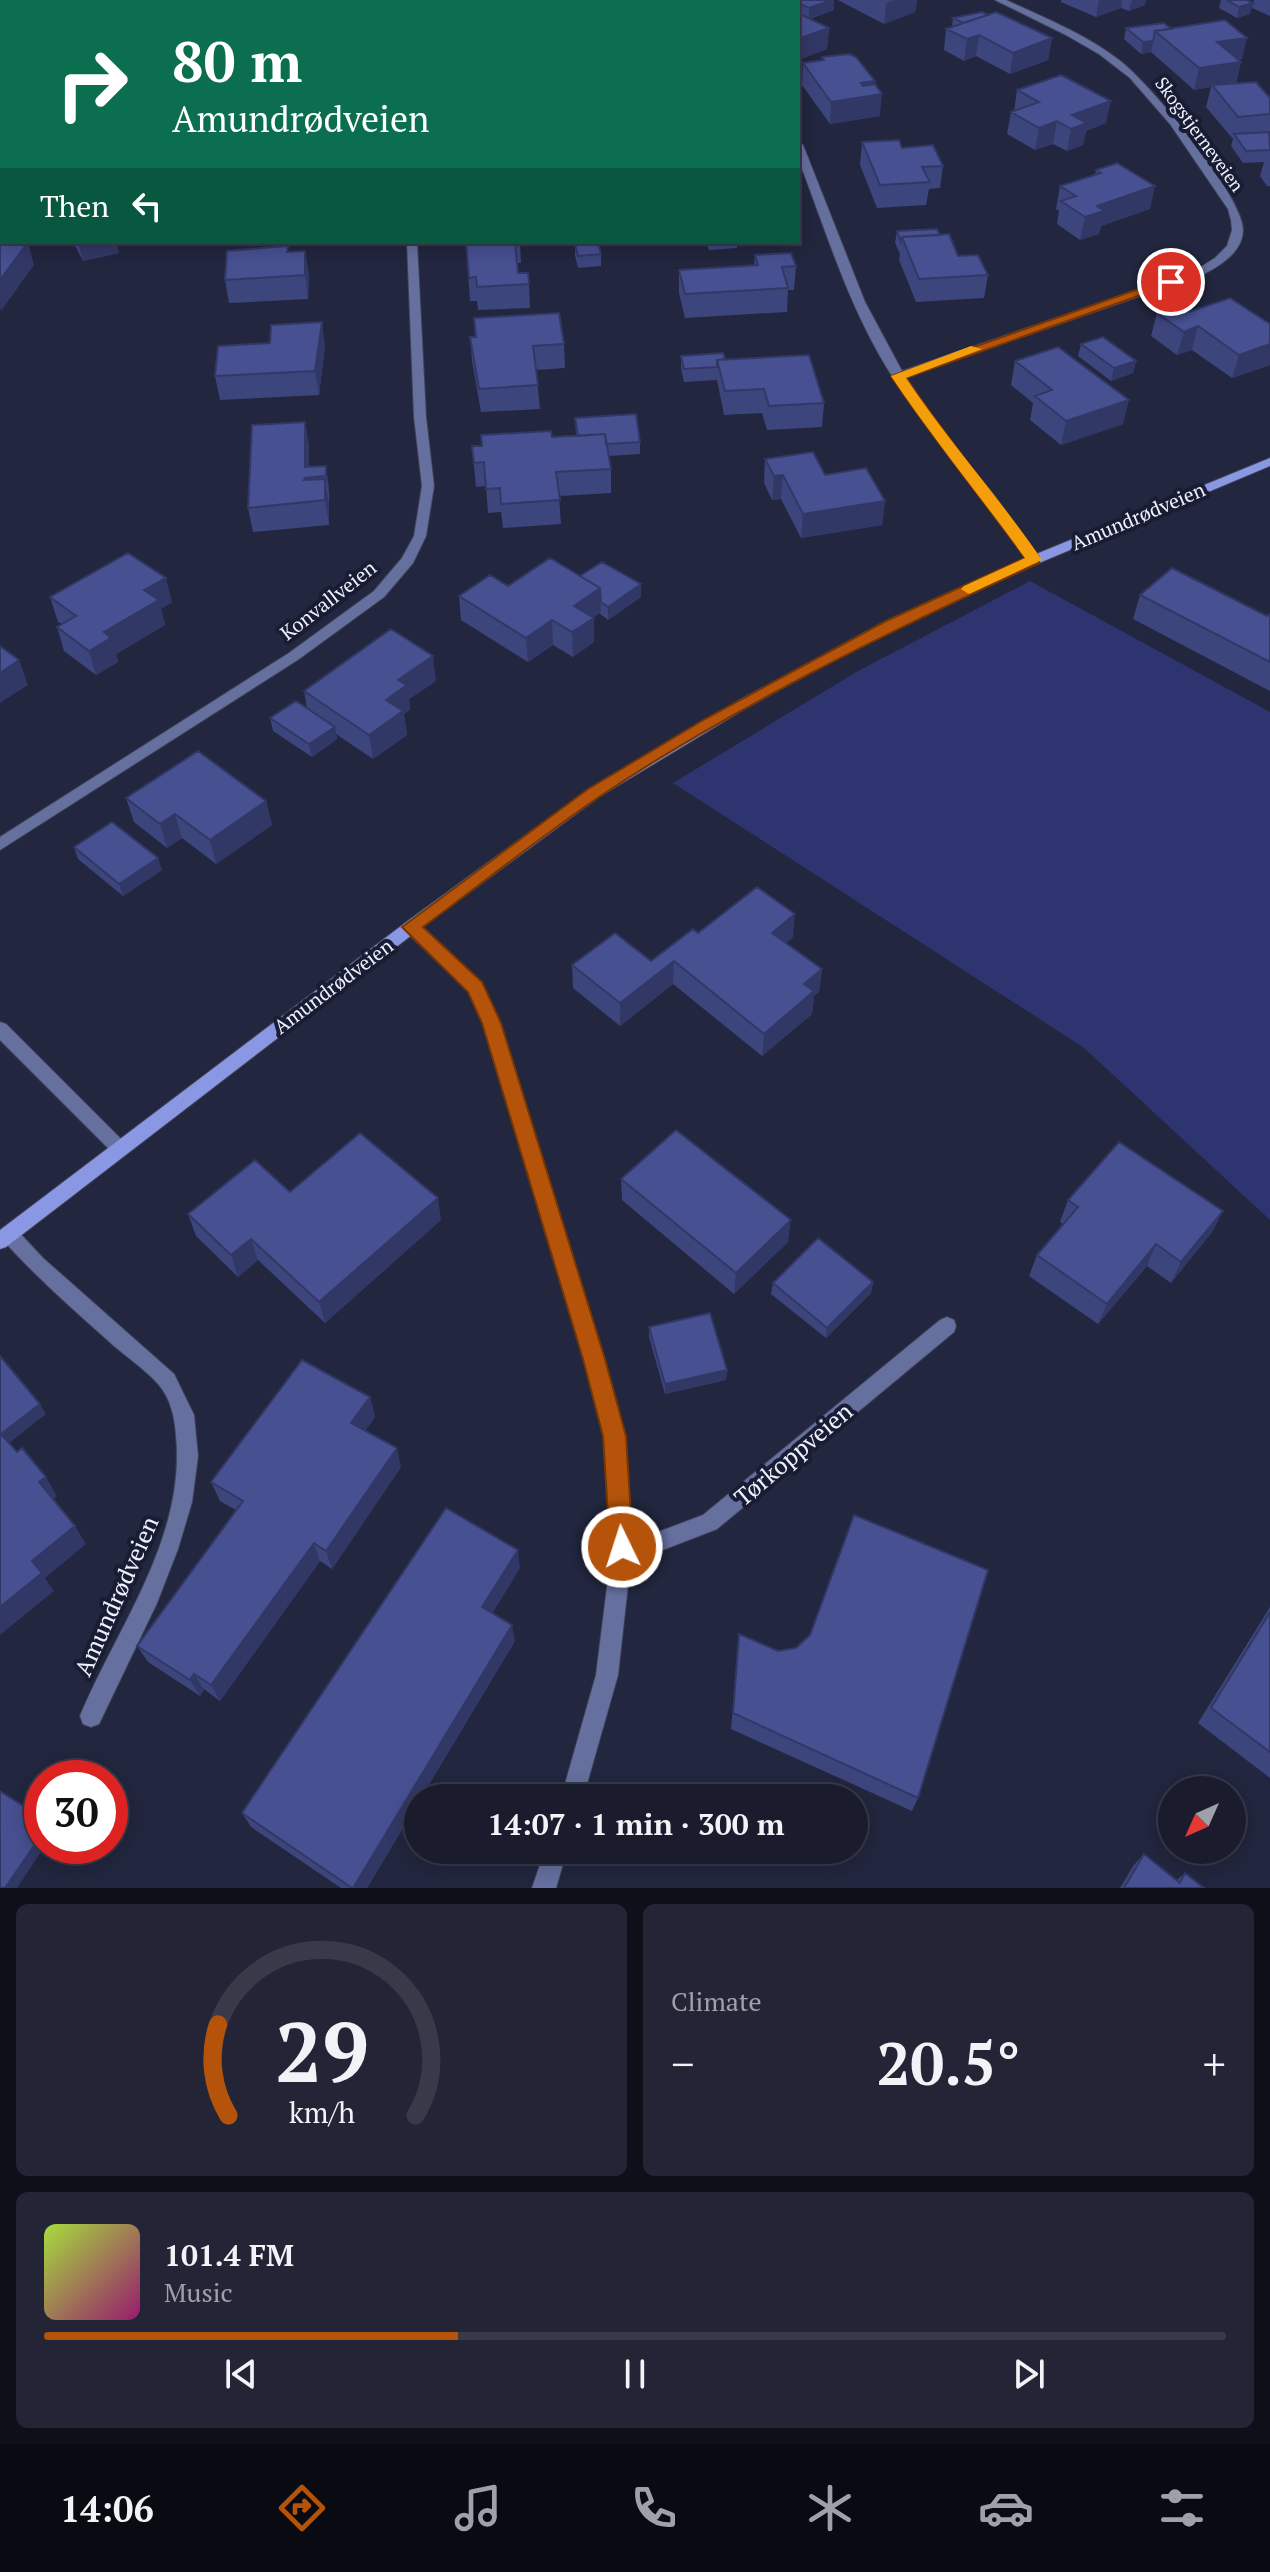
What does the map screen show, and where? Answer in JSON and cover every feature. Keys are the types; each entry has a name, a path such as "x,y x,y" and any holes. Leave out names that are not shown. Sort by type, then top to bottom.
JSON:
{"main road":[{"name":"Amundrødveien","path":"5,1237 411,927 594,793 711,723 891,624 1034,560 1270,462"}],"street":[{"name":"Skogstjerneveien","path":"898,376 1200,272 1222,261 1237,240 1240,224 1233,209 1139,82 1111,58 1084,41 999,0"},
{"path":"800,150 859,302 898,376 942,441 989,497 1034,560"},
{"name":"Konvallveien","path":"0,844 294,656 379,594 408,560 420,536 428,486 420,417 412,244"},
{"path":"411,927 475,987 491,1023 615,1436 622,1547 607,1675 576,1784"},
{"path":"0,1029 120,1149"},
{"name":"Amundrødveien","path":"5,1237 167,1380 178,1393 187,1426 189,1467 179,1520 142,1610 91,1716"},
{"name":"Tørkoppveien","path":"622,1547 642,1548 710,1522 947,1326"},
{"path":"544,1888 552,1864"}],"shaded area":[{"path":"1030,581 1270,712 1270,1220 1083,1047 673,783 858,671"}],"building":[{"path":"800,0 831,0 809,8 800,4"},
{"path":"1227,0 1247,0 1253,3 1239,7"},
{"path":"982,12 988,15 963,23 953,18"},
{"path":"996,12 1052,38 1013,53 979,35 967,39 946,29"},
{"path":"800,14 829,28 800,38"},
{"path":"1225,20 1247,38 1217,42 1241,62 1199,68 1155,31"},
{"path":"1164,23 1171,29 1155,31 1153,41 1143,42 1126,28"},
{"path":"849,54 856,57 875,81 861,83 863,86 875,84 882,94 831,102 803,63"},
{"path":"1061,75 1111,101 1072,115 1087,123 1071,129 1057,121 1039,128 1011,112 1039,102 1017,90"},
{"path":"1256,82 1270,98 1270,114 1238,117 1212,85"},
{"path":"1269,132 1270,150 1246,151 1234,134"},
{"path":"899,140 902,148 933,145 943,166 922,167 930,182 880,185 862,142"},
{"path":"1117,163 1155,186 1097,206 1104,211 1085,217 1061,201 1076,196 1060,186 1101,173 1096,170"},
{"path":"937,229 940,235 902,237 901,242 897,231"},
{"path":"949,234 958,256 978,255 988,275 919,279 902,237"},
{"path":"0,244 27,244 0,280"},
{"path":"466,244 515,244 518,273 528,273 529,284 477,287 476,277 469,278"},
{"path":"575,244 598,244 601,254 578,256"},
{"path":"288,246 287,252 305,251 305,275 225,280 227,251"},
{"path":"791,253 796,266 782,267 788,288 685,294 679,270 758,265 755,255"},
{"path":"1230,298 1270,324 1270,344 1239,355 1198,326 1184,332 1157,313 1179,306 1189,312"},
{"path":"559,313 564,344 533,346 538,385 479,389 470,337 476,337 474,318"},
{"path":"322,322 315,371 215,376 218,346 270,343 271,325"},
{"path":"1103,337 1136,361 1114,368 1081,344"},
{"path":"1058,347 1129,400 1066,421 1035,396 1052,390 1015,361"},
{"path":"723,353 725,359 717,360 717,367 684,369 681,356"},
{"path":"809,355 824,403 769,406 764,389 725,391 717,360"},
{"path":"636,414 640,442 606,444 605,434 578,436 575,418"},
{"path":"305,422 305,467 326,466 326,476 304,480 325,479 325,500 248,508 252,425"},
{"path":"551,431 552,437 605,434 611,469 556,472 560,500 501,504 500,488 486,489 484,462 474,463 472,446 482,446 481,435"},
{"path":"813,452 825,475 866,468 885,501 803,514 783,475 774,476 765,459"},
{"path":"128,553 166,578 144,590 159,600 104,632 111,638 89,651 57,627 76,616 50,597"},
{"path":"550,558 600,588 574,606 594,618 572,632 552,620 526,638 459,596 490,575 508,586"},
{"path":"602,562 641,584 608,607 601,602 600,588 580,576"},
{"path":"1172,568 1267,616 1270,614 1270,662 1140,595"},
{"path":"391,629 433,656 398,680 407,685 386,700 403,711 369,735 304,691"},
{"path":"0,646 19,660 0,673"},
{"path":"296,701 335,727 309,744 270,718"},
{"path":"198,751 266,801 210,840 175,814 160,824 126,798"},
{"path":"112,822 158,858 119,884 74,847"},
{"path":"757,887 795,914 772,933 822,969 804,984 814,991 764,1034 674,961 620,1003 572,965 615,933 651,961 693,929 698,933"},
{"path":"676,1130 791,1220 736,1273 621,1179"},
{"path":"360,1133 438,1198 319,1302 251,1239 231,1255 188,1214 255,1160 290,1192"},
{"path":"1119,1142 1223,1211 1181,1262 1156,1244 1107,1304 1037,1255 1078,1207 1068,1200"},
{"path":"818,1238 873,1282 827,1328 773,1283"},
{"path":"710,1313 727,1370 665,1384 649,1327"},
{"path":"0,1356 40,1404 1,1434 0,1433"},
{"path":"302,1360 370,1397 351,1423 397,1448 326,1551 314,1543 211,1685 194,1674 190,1680 137,1646 243,1501 211,1482"},
{"path":"0,1433 17,1452 22,1448 46,1477 39,1482 75,1526 32,1561 42,1573 0,1607"},
{"path":"446,1508 518,1550 482,1607 512,1625 416,1784 404,1784 404,1804 353,1888 242,1813"},
{"path":"854,1515 988,1570 918,1798 733,1713 739,1634 778,1651 796,1648 810,1635"},
{"path":"1270,1612 1270,1752 1211,1708"},
{"path":"0,1791 24,1806 24,1860 5,1888 0,1888"},
{"path":"1144,1854 1180,1883 1185,1873 1204,1888 1124,1888"}],"slow traffic":[{"path":"969,589 1034,560 989,497 942,441 898,376 975,349"}],"route":[{"path":"622,1547 615,1436 491,1023 475,987 411,927 594,793 743,704 891,624 1034,560 989,497 942,441 898,376 1171,282"}]}
